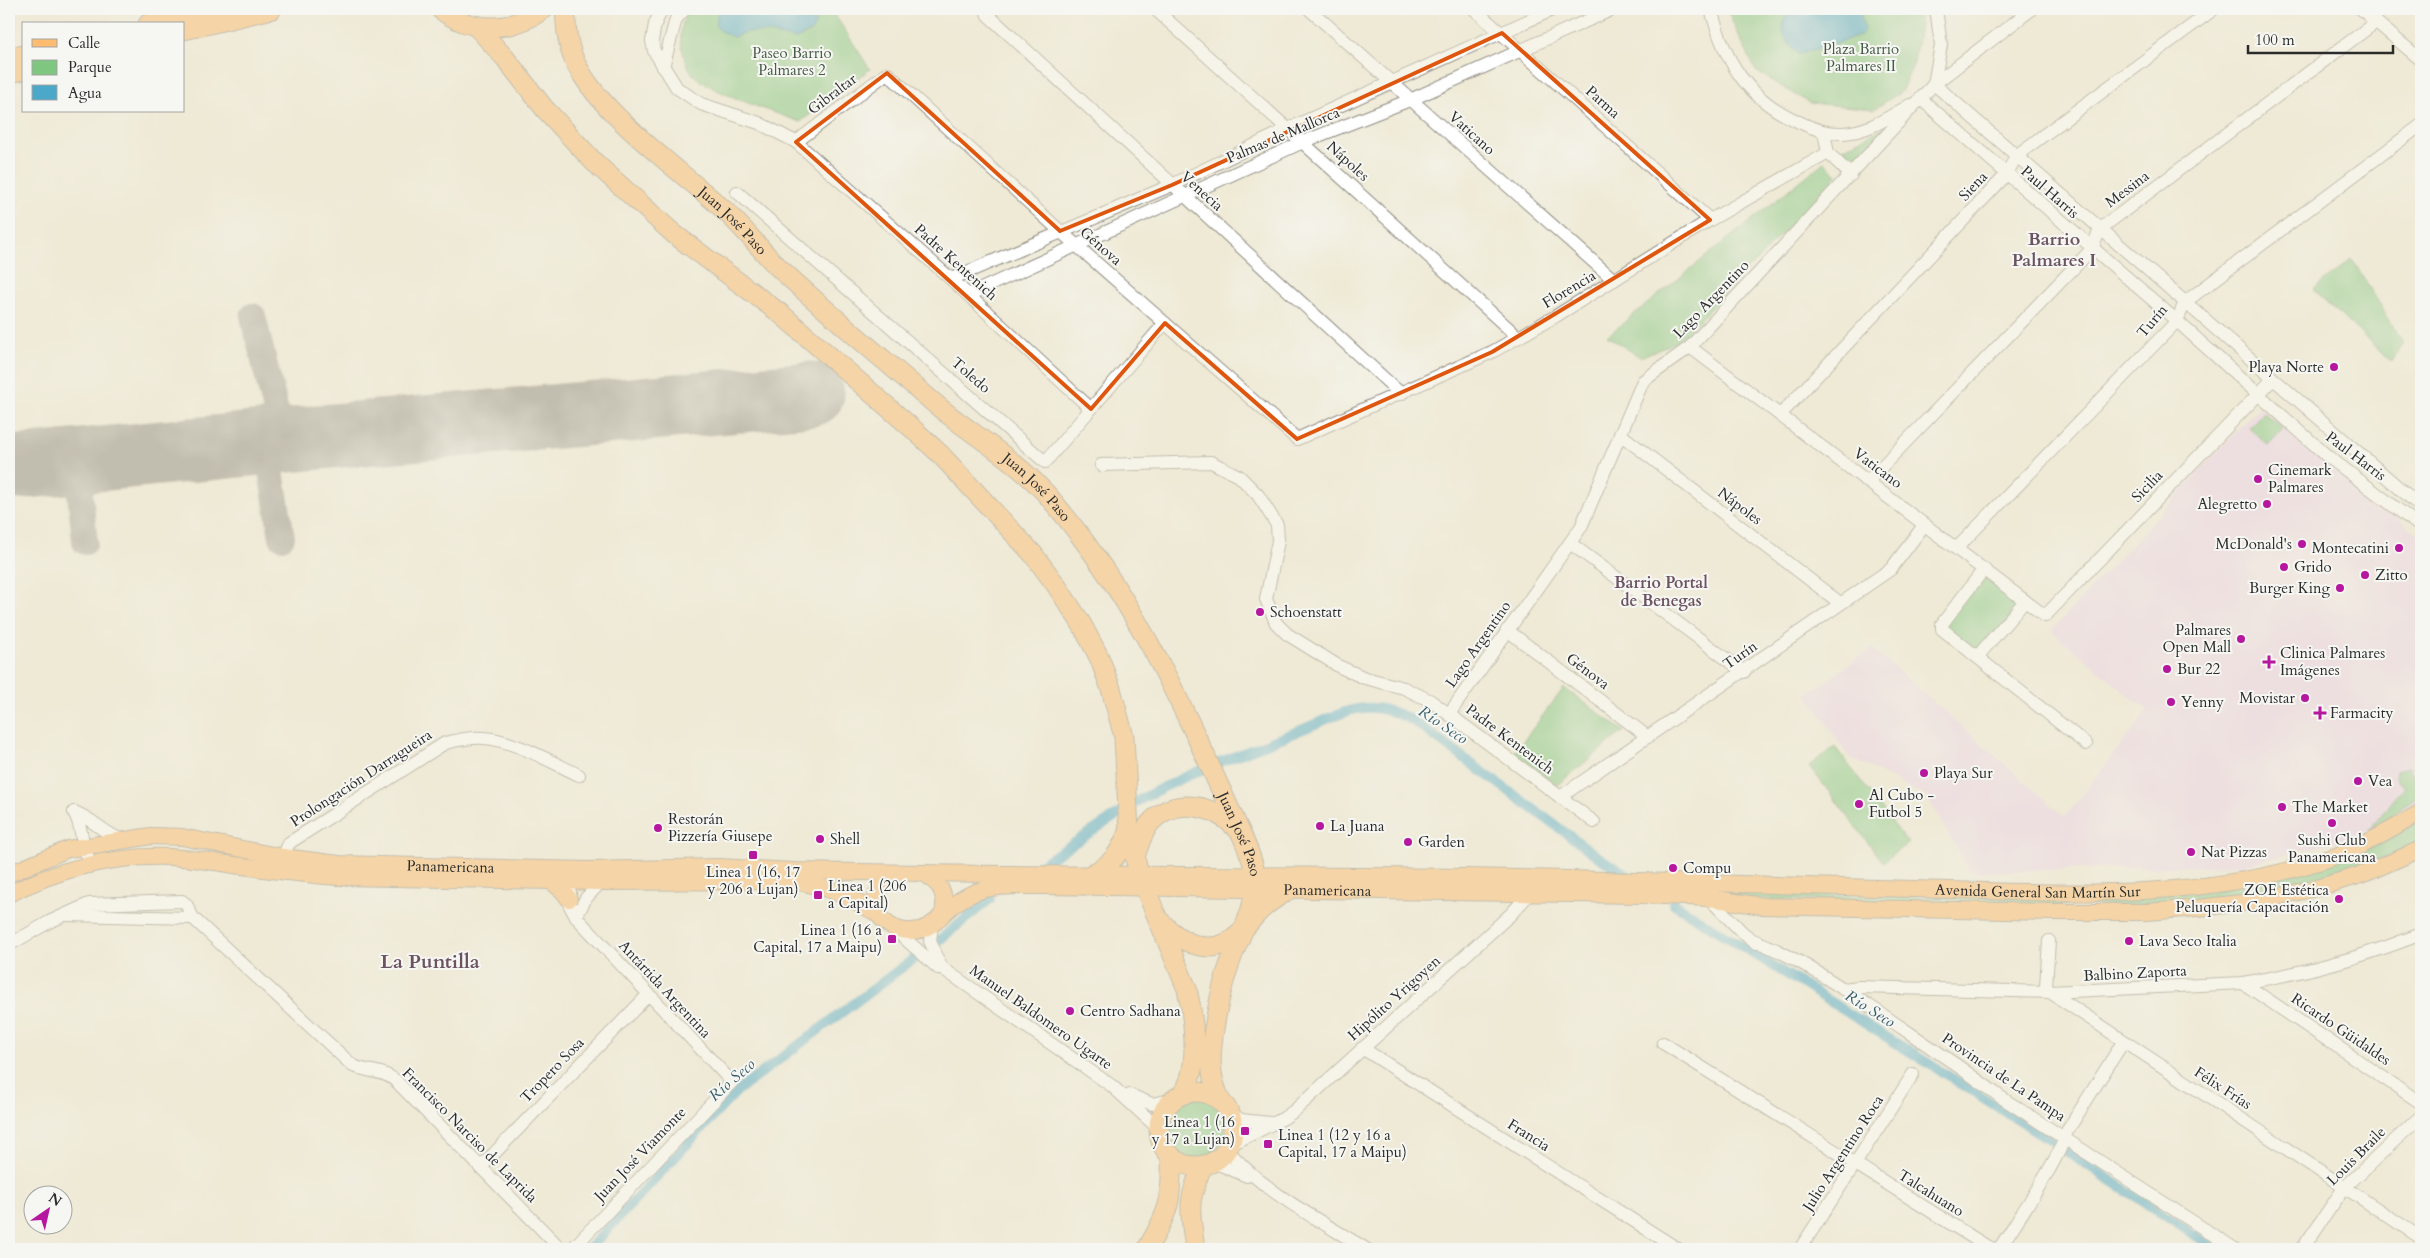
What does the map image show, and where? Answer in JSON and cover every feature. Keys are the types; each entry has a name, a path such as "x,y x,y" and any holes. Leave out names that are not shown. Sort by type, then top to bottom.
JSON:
{"highway":[{"path":"156,22 210,9"},
{"path":"185,30 272,9"},
{"path":"440,9 456,19 476,26 506,27 520,23 544,9"},
{"name":"Juan José Paso","path":"565,9 568,42 573,59 600,99 727,212 776,264 804,289 949,416 1014,462 1046,494 1082,537 1129,604 1162,664 1241,833 1255,881 1248,924 1228,970 1218,1016 1212,1071 1225,1107"},
{"path":"476,26 506,58 544,108 594,162 674,234 781,314 940,454 1033,554 1082,624 1099,657 1111,689 1124,737 1129,830 1139,873 1187,989 1190,1002 1194,1042 1192,1070 1189,1085 1165,1109 1159,1129 1162,1142 1171,1155 1189,1165 1205,1164 1219,1158 1228,1147 1233,1132 1225,1107 1203,1092 1179,1097"},
{"path":"9,58 22,55"},
{"path":"9,73 22,70"},
{"path":"1139,873 1140,841 1150,823 1162,813 1181,806 1198,806 1223,817 1241,833"},
{"path":"1093,874 1112,862 1121,850 1129,830"},
{"path":"1156,918 1180,939 1204,947 1220,945 1229,942 1266,906 1291,888"},
{"path":"1147,1249 1169,1206 1172,1186 1171,1155"},
{"path":"1195,1249 1190,1197 1205,1164"}],"main road":[{"name":"Avenida General San Martín Sur","path":"1669,891 1998,891 2181,888 2228,882 2280,872 2331,858 2369,841 2421,812"},
{"name":"Panamericana","path":"9,874 40,859 83,845 151,836 182,837 283,857 357,865 589,870 718,867 900,873 1139,873 1255,881 1637,886"},
{"name":"Avenida General San Martín Sur","path":"1637,886 1763,906 2146,912 2233,905 2320,887 2370,871 2421,849"},
{"name":"Panamericana","path":"9,894 53,874 92,864 123,858 171,857 307,875 551,882 794,881 813,883 839,891 878,914 892,927 908,932 924,929 938,919 957,900 972,892 991,887 1139,873"},
{"path":"878,914 874,901 879,888 884,882 900,873"},
{"path":"924,873 939,884 944,891 946,900 938,919"},
{"name":"Panamericana","path":"1255,881 1291,888 1531,892 1637,886"},
{"path":"551,882 564,892 569,899"},
{"path":"2228,882 2233,905"},
{"path":"1998,891 1998,910"}],"street":[{"name":"Padre Kentenich","path":"662,9 655,24 652,41 654,51 677,88 701,104 758,123 796,142 951,279 1091,409"},
{"path":"663,67 676,19 685,9"},
{"name":"Venecia","path":"986,9 988,15 1184,197 1401,394"},
{"name":"Nápoles","path":"1155,9 1518,336"},
{"name":"Vaticano","path":"1309,9 1614,280"},
{"name":"Parma","path":"1474,9 1710,220"},
{"name":"Palmas de Mallorca","path":"951,279 1060,231 1172,185 1288,129 1554,9"},
{"name":"Palmas de Mallorca","path":"968,295 1303,142 1410,100 1613,9"},
{"path":"1711,9 1725,53 1743,82 1764,102 1783,116 1824,132 1843,133 1861,130 1883,121 1921,99"},
{"path":"1934,84 1941,45 1936,9"},
{"name":"Lago Argentino","path":"1449,714 1581,527 1643,381 1690,346 1934,84 2032,9"},
{"name":"Siena","path":"1781,414 2006,175 2017,156 2214,9"},
{"path":"2361,9 2421,60"},
{"name":"Messina","path":"1868,482 2092,248 2100,230 2376,22"},
{"name":"Gibraltar","path":"796,142 887,73"},
{"name":"Génova","path":"887,73 1075,245 1297,439"},
{"name":"Paul Harris","path":"1934,84 2421,507"},
{"name":"Paul Harris","path":"1921,99 2177,322 2326,455 2421,527"},
{"name":"Turín","path":"1957,548 2177,322 2185,302 2421,125"},
{"path":"1824,132 1828,153 1851,175"},
{"name":"Florencia","path":"1297,439 1492,352 1556,316 1710,220 1828,153"},
{"name":"Toledo","path":"737,192 1045,462 1165,323"},
{"name":"Vaticano","path":"1690,346 2045,616"},
{"name":"Sicilia","path":"2045,616 2273,379"},
{"name":"Nápoles","path":"1620,434 1840,603"},
{"name":"Padre Kentenich","path":"1101,466 1211,462 1239,476 1258,495 1277,525 1278,541 1266,599 1276,623 1287,634 1340,667 1372,680 1404,688 1431,701 1594,822"},
{"path":"2358,478 2369,462"},
{"name":"Turín","path":"1560,797 1891,569 1924,524"},
{"path":"1570,543 1744,672"},
{"path":"1984,569 1942,624 1942,629 2086,744"},
{"path":"1978,657 2025,601"},
{"name":"Génova","path":"1507,630 1648,737"},
{"name":"Prolongación Darragueira","path":"283,857 289,843 445,743 465,738 485,738 535,755 579,775"},
{"path":"92,864 83,845 81,828 74,812 83,815 109,835 120,839"},
{"path":"569,899 575,882 589,870"},
{"path":"576,918 586,898 601,882"},
{"name":"Hipólito Yrigoyen","path":"1228,1147 1294,1111 1511,914 1531,892"},
{"path":"1709,898 1750,939 2000,1096"},
{"name":"Antártida Argentina","path":"569,899 576,918 732,1082"},
{"name":"Francisco Narciso de Laprida","path":"9,944 89,904 176,900 186,904 193,918 353,1066 362,1070 379,1071 396,1080 560,1249"},
{"name":"Manuel Baldomero Ugarte","path":"938,919 930,941 935,956 942,968 1112,1086 1159,1129"},
{"name":"Manuel Baldomero Ugarte","path":"892,927 940,970 951,975"},
{"name":"Balbino Zaporta","path":"1843,989 1859,986 2050,992 2243,983 2348,960 2421,934"},
{"name":"Provincia de La Pampa","path":"1750,939 1770,946 1843,989 2000,1096 2062,1144 2235,1249"},
{"path":"2049,941 2046,986 2050,992"},
{"name":"Ricardo Güidaldes","path":"2243,983 2421,1103"},
{"name":"Félix Frías","path":"2050,992 2421,1238"},
{"name":"Tropero Sosa","path":"480,1168 648,995"},
{"path":"1999,1249 2123,1042"},
{"name":"Talcahuano","path":"1663,1043 1854,1165 1991,1249"},
{"name":"Francia","path":"1362,1048 1678,1249"},
{"name":"Julio Argentino Roca","path":"1800,1249 1913,1074"},
{"name":"Juan José Viamonte","path":"572,1249 732,1082"},
{"name":"Manuel Baldomero Ugarte","path":"1112,1086 1152,1104 1179,1097"},
{"path":"1225,1107 1241,1120 1275,1123"},
{"name":"Louis Braile","path":"2302,1249 2344,1188 2421,1116"},
{"path":"1228,1147 1242,1166 1261,1182 1366,1249"},
{"path":"1205,1164 1230,1168 1261,1182"}],"highlighted area":[{"path":"1502,33 1710,220 1492,352 1297,439 1165,323 1091,409 796,142 887,73 1060,231 1172,185"}],"shaded area":[{"name":"Palmares Open Mall","path":"2259,407 2421,537 2421,801 2368,831 2332,843 2243,865 1970,872 1927,797 1849,757 1807,694 1872,648 2065,817 2148,711 2051,631"}],"green space":[{"name":"Paseo Barrio Palmares 2","path":"690,9 831,9 870,69 800,122 726,94 699,80 692,73 685,58 681,37 684,20"},
{"name":"Plaza Barrio Palmares II","path":"1726,9 1918,9 1921,18 1914,63 1901,92 1874,109 1809,103 1756,71"},
{"path":"1890,124 1850,165 1835,153"},
{"path":"1824,162 1838,175 1679,341 1640,357 1607,336"},
{"path":"2352,259 2403,342 2392,362 2313,290"},
{"path":"2263,412 2283,429 2268,445 2249,428"},
{"path":"1984,569 2025,601 1977,657 1942,624"},
{"path":"1564,688 1624,731 1557,785 1514,753"},
{"name":"Al Cubo - Futbol 5","path":"1835,747 1908,843 1883,862 1809,766"},
{"path":"2409,767 2421,788 2418,797 2368,831 2405,786 2395,778 2396,770"},
{"path":"2421,818 2421,844 2342,875 2239,898 2130,905 1989,906 1066,878 1752,890 1830,895 1963,897 2213,892"},
{"path":"1196,1098 1213,1103 1221,1111 1226,1128 1221,1145 1213,1153 1196,1158 1179,1153 1171,1145 1166,1128 1171,1111 1179,1103"}],"water":[{"path":"719,9 757,9 779,12 800,9 816,22 811,32 796,39 763,32 747,32 733,37 720,31 715,24"},
{"path":"1812,9 1859,9 1864,30 1860,36 1799,54 1787,41 1783,31 1784,21 1787,15"}],"waterway":[{"name":"Río Seco","path":"1136,802 1194,773 1347,711 1364,708 1383,709 1412,720 1600,858 1626,874"},
{"name":"Río Seco","path":"1039,866 1120,813"},
{"name":"Río Seco","path":"938,941 990,899"},
{"name":"Río Seco","path":"1673,903 2052,1141"},
{"name":"Río Seco","path":"589,1249 736,1092 916,957"},
{"name":"Río Seco","path":"2066,1151 2216,1249"}],"taxiway":[{"path":"253,316 283,440"},
{"path":"273,463 285,449 315,437"},
{"path":"241,444 267,463 271,471 282,537"},
{"path":"78,475 85,463 96,459"},
{"path":"54,463 72,468 78,475 85,542"}],"runway":[{"path":"9,468 331,436 812,394"}],"place":[{"name":"Playa Norte","path":"2334,367"},
{"name":"Cinemark Palmares","path":"2258,479"},
{"name":"Alegretto","path":"2267,504"},
{"name":"McDonald's","path":"2302,544"},
{"name":"Montecatini","path":"2399,548"},
{"name":"Grido","path":"2284,567"},
{"name":"Zitto","path":"2365,575"},
{"name":"Burger King","path":"2340,588"},
{"name":"Schoenstatt","path":"1260,612"},
{"name":"Palmares Open Mall","path":"2241,639"},
{"name":"Clinica Palmares Imágenes","path":"2269,662"},
{"name":"Bur 22","path":"2167,669"},
{"name":"Movistar","path":"2305,698"},
{"name":"Yenny","path":"2171,702"},
{"name":"Farmacity","path":"2320,713"},
{"name":"Playa Sur","path":"1924,773"},
{"name":"Vea","path":"2358,781"},
{"name":"Al Cubo - Futbol 5","path":"1859,804"},
{"name":"The Market","path":"2282,807"},
{"name":"Sushi Club Panamericana","path":"2332,823"},
{"name":"La Juana","path":"1320,826"},
{"name":"Restorán Pizzería Giusepe","path":"658,828"},
{"name":"Shell","path":"820,839"},
{"name":"Garden","path":"1408,842"},
{"name":"Nat Pizzas","path":"2191,852"},
{"name":"Linea 1 (16, 17 y 206 a Lujan)","path":"753,855"},
{"name":"Compu","path":"1673,868"},
{"name":"Linea 1 (206 a Capital)","path":"818,895"},
{"name":"ZOE Estética Peluquería Capacitación","path":"2339,899"},
{"name":"Linea 1 (16 a Capital, 17 a Maipu)","path":"892,939"},
{"name":"Lava Seco Italia","path":"2129,941"},
{"name":"Centro Sadhana","path":"1070,1011"},
{"name":"Linea 1 (16 y 17 a Lujan)","path":"1245,1131"},
{"name":"Linea 1 (12 y 16 a Capital, 17 a Maipu)","path":"1268,1144"}],"district":[{"name":"Barrio Palmares I","path":"2054,249"},
{"name":"Barrio Portal de Benegas","path":"1661,592"},
{"name":"La Puntilla","path":"430,961"}]}
